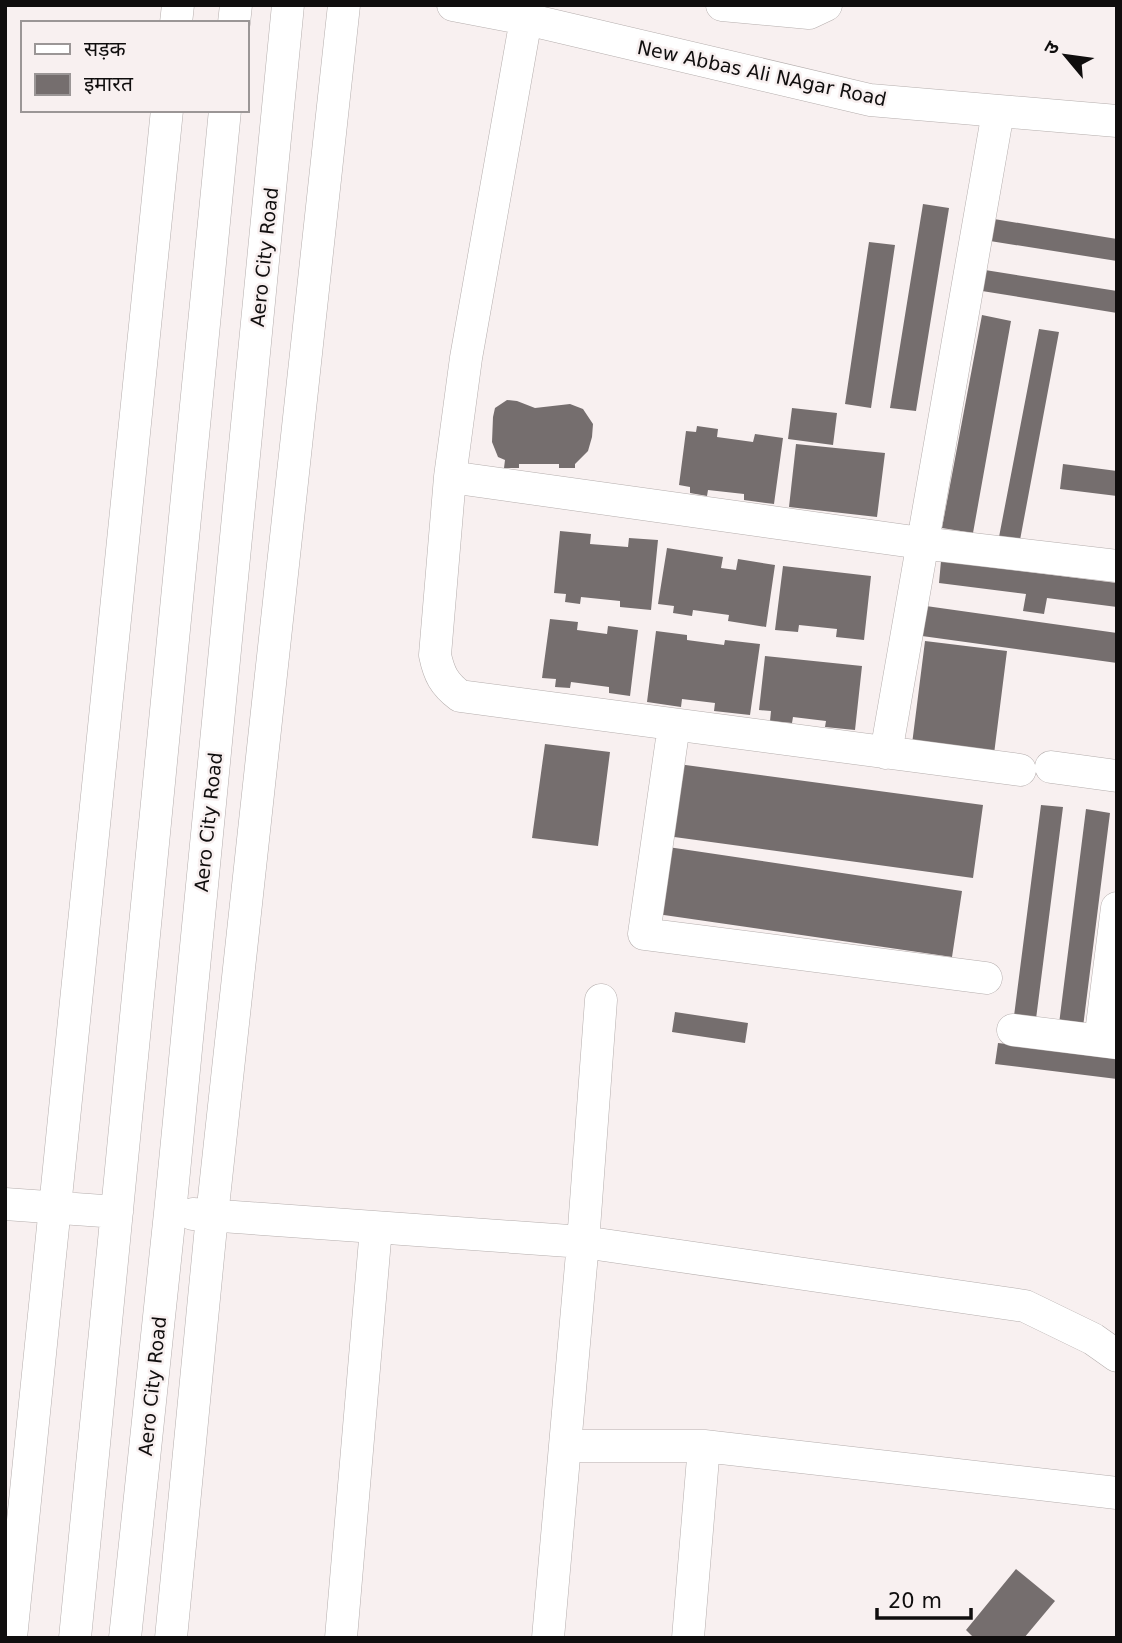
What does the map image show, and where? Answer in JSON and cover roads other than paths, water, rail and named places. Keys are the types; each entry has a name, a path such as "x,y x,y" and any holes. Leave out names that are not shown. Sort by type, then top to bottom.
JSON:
{"street":[{"name":"Aero City Road","path":"125,1638 170,1213 288,5"},
{"path":"171,1638 212,1216 344,5"},
{"name":"New Abbas Ali NAgar Road","path":"453,5 526,19 870,100 1117,121"},
{"path":"722,5 809,13 826,5"},
{"path":"526,19 466,358 450,477 435,655 439,673 446,686 460,696 674,725 886,753 1117,776"},
{"path":"11,1638 167,112"},
{"path":"75,1638 225,112"},
{"path":"886,753 998,112"},
{"path":"450,477 921,544 1117,566"},
{"path":"674,725 644,934 986,978"},
{"path":"1013,1030 1108,1042 1117,908"},
{"path":"548,1638 583,1242 600,1000"},
{"path":"5,1204 117,1212"},
{"path":"170,1213 583,1242 1026,1306 1093,1339 1117,1356"},
{"path":"341,1638 376,1228"},
{"path":"565,1446 704,1446 1117,1493"},
{"path":"688,1638 704,1446"}]}
